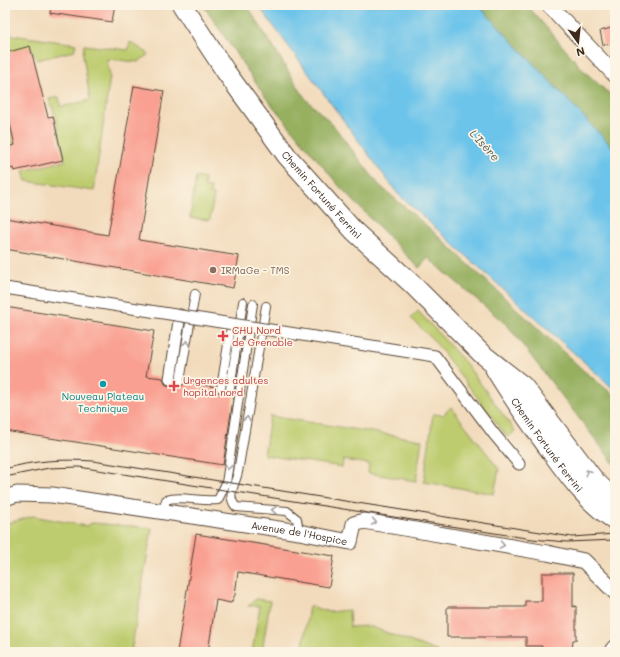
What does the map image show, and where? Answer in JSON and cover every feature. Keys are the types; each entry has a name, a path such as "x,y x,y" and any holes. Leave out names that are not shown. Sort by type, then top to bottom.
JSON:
{"street":[{"name":"Chemin Fortuné Ferrini","path":"182,5 226,72 288,156 354,230 489,360 523,386 595,481 615,500"},
{"path":"549,5 612,66"},
{"path":"5,288 435,356 494,434 519,464"},
{"path":"175,380 180,315"},
{"name":"Chemin Fortuné Ferrini","path":"489,360 510,394 576,486 594,504 615,520"},
{"name":"Avenue de l'Hospice","path":"5,498 17,494 52,496 299,532 350,542 354,524 364,521 547,553 584,561 615,592"}],"lane":[{"path":"175,380 195,294"},
{"path":"230,389 244,302"},
{"path":"163,513 166,500 176,497 206,501 218,500 223,490 227,477 254,304"},
{"path":"266,306 236,484 231,491 231,501 236,507 286,512 297,518 299,532"},
{"path":"221,388 230,332"},
{"path":"239,391 248,335"}],"green space":[{"path":"203,5 247,5 305,98 333,125 379,185 427,226 584,371 615,396 615,465 508,326 428,258 419,268 341,188 266,98"},
{"path":"478,5 527,5 584,71 615,99 615,150"},
{"path":"5,34 76,44 74,51 37,60 30,47 5,53"},
{"path":"130,42 149,54 138,62 107,59 110,76 94,191 26,181 23,171 65,161 55,115 49,99 59,97 61,107 90,100 83,55 84,45 128,50"},
{"path":"5,108 15,145 5,147"},
{"path":"196,177 205,179 204,187 211,188 210,194 214,195 210,220 190,218"},
{"path":"418,311 464,361 515,431 508,438 435,342 411,318"},
{"path":"451,407 499,469 494,494 424,482 433,414 443,415"},
{"path":"270,416 422,440 416,481 368,473 369,464 343,460 342,467 264,455"},
{"path":"33,516 86,526 92,523 152,528 131,652 7,652 5,650 5,524"},
{"path":"256,599 270,601 262,652 252,652 260,606 248,606"},
{"path":"309,606 329,612 349,610 350,627 369,626 439,652 302,652"}],"water":[{"name":"L'Isère","path":"258,5 478,5 615,150 615,390 398,194"}],"building":[{"path":"51,5 115,5 112,22 50,13"},
{"path":"615,27 615,42 603,45 600,31"},
{"path":"30,46 48,117 53,116 63,160 14,171 13,168 5,170 5,147 15,145 5,103 5,53"},
{"path":"134,86 164,91 139,240 239,256 233,288 5,249 5,218 108,235"},
{"name":"Nouveau Plateau Technique","path":"5,307 154,331 146,376 163,378 165,384 169,386 175,384 182,386 185,382 216,387 216,390 220,393 234,393 223,465 5,431"},
{"path":"196,534 334,556 329,587 238,572 235,595 231,603 216,600 208,652 177,652"},
{"path":"542,573 573,573 573,607 576,606 576,640 573,640 572,652 542,652 542,646 526,646 526,637 447,637 447,607 525,607 525,601 542,601"}],"tram line":[{"path":"5,469 49,461 93,461 572,537 615,534"},
{"path":"5,477 49,468 79,467 532,539 567,542 615,540"}],"place":[{"name":"IRMaGe - TMS","path":"213,270"},
{"name":"CHU Nord de Grenoble","path":"223,336"},
{"name":"Nouveau Plateau Technique","path":"103,384"},
{"name":"Urgences adultes hopital nord","path":"174,386"}]}
